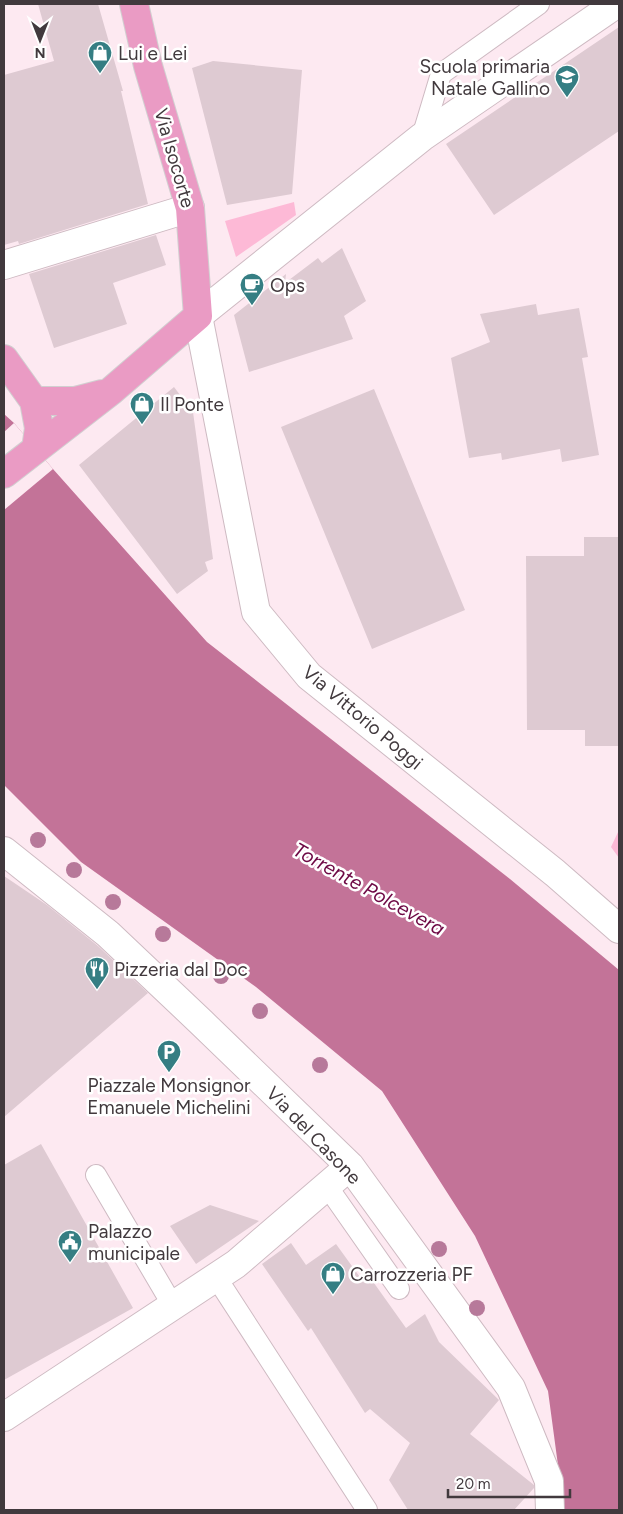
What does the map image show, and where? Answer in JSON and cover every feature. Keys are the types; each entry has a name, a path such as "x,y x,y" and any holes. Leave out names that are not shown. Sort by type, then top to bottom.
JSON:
{"main road":[{"name":"Via Isocorte","path":"134,4 148,66 190,208 198,316"},
{"path":"4,474 111,391 198,316"},
{"path":"4,359 34,402 39,428 36,449"},
{"path":"34,402 75,402 111,391"}],"street":[{"path":"198,316 422,137 616,4"},
{"path":"4,265 190,208"},
{"name":"Via Vittorio Poggi","path":"198,316 256,612 309,676 547,867 619,929"},
{"name":"Via del Casone","path":"4,851 108,934 350,1166 511,1388 549,1481 550,1510"},
{"path":"4,1417 170,1301 216,1277 335,1197 350,1166"}],"lane":[{"path":"422,137 441,74 539,4"},
{"path":"96,1175 170,1301"},
{"path":"335,1197 399,1289"},
{"path":"216,1277 367,1510"}],"shaded area":[{"path":"294,202 296,215 236,257 225,221"},
{"path":"619,830 619,858 611,847"}],"water":[{"name":"Torrente Polcevera","path":"4,414 207,642 510,879 619,970 619,1510 564,1510 548,1391 475,1236 382,1091 256,987 81,862 4,785"}],"pier":[{"path":"14,423 53,469 4,510 4,432"}],"building":[{"path":"38,4 98,4 123,91 121,91 148,204 19,244 18,241 4,245 4,75 54,61"},
{"name":"Scuola primaria Natale Gallino","path":"619,27 619,131 494,215 446,144"},
{"path":"213,61 302,70 292,194 227,205 192,68"},
{"path":"156,235 166,265 113,283 127,324 54,348 29,274"},
{"path":"342,248 366,301 344,316 353,339 249,372 234,315 286,274 285,283 318,258 322,263"},
{"path":"536,304 538,315 579,308 588,357 582,358 599,455 562,462 560,449 502,460 501,453 469,458 451,358 490,342 480,314"},
{"path":"174,387 193,412 213,559 205,562 208,571 177,594 79,465"},
{"path":"374,389 465,610 372,649 281,427"},
{"path":"584,537 619,537 619,746 585,746 585,730 527,730 526,556 584,556"},
{"path":"4,876 47,905 98,946 148,993 4,1117"},
{"name":"Palazzo municipale","path":"41,1144 133,1308 4,1380 4,1165"},
{"path":"210,1205 259,1221 196,1264 170,1226"},
{"path":"291,1243 306,1265 336,1244 362,1280 369,1276 406,1328 425,1314 439,1342 499,1400 470,1434 534,1485 534,1488 514,1510 408,1510 389,1480 410,1443 370,1409 365,1413 311,1328 308,1331 262,1264"}],"place":[{"name":"Lui e Lei","path":"100,74"},
{"name":"Scuola primaria Natale Gallino","path":"567,98"},
{"name":"Ops","path":"252,306"},
{"name":"Il Ponte","path":"142,425"},
{"name":"Pizzeria dal Doc","path":"97,990"},
{"name":"Piazzale Monsignor Emanuele Michelini","path":"169,1073"},
{"name":"Palazzo municipale","path":"70,1263"},
{"name":"Carrozzeria PF","path":"333,1295"}]}
